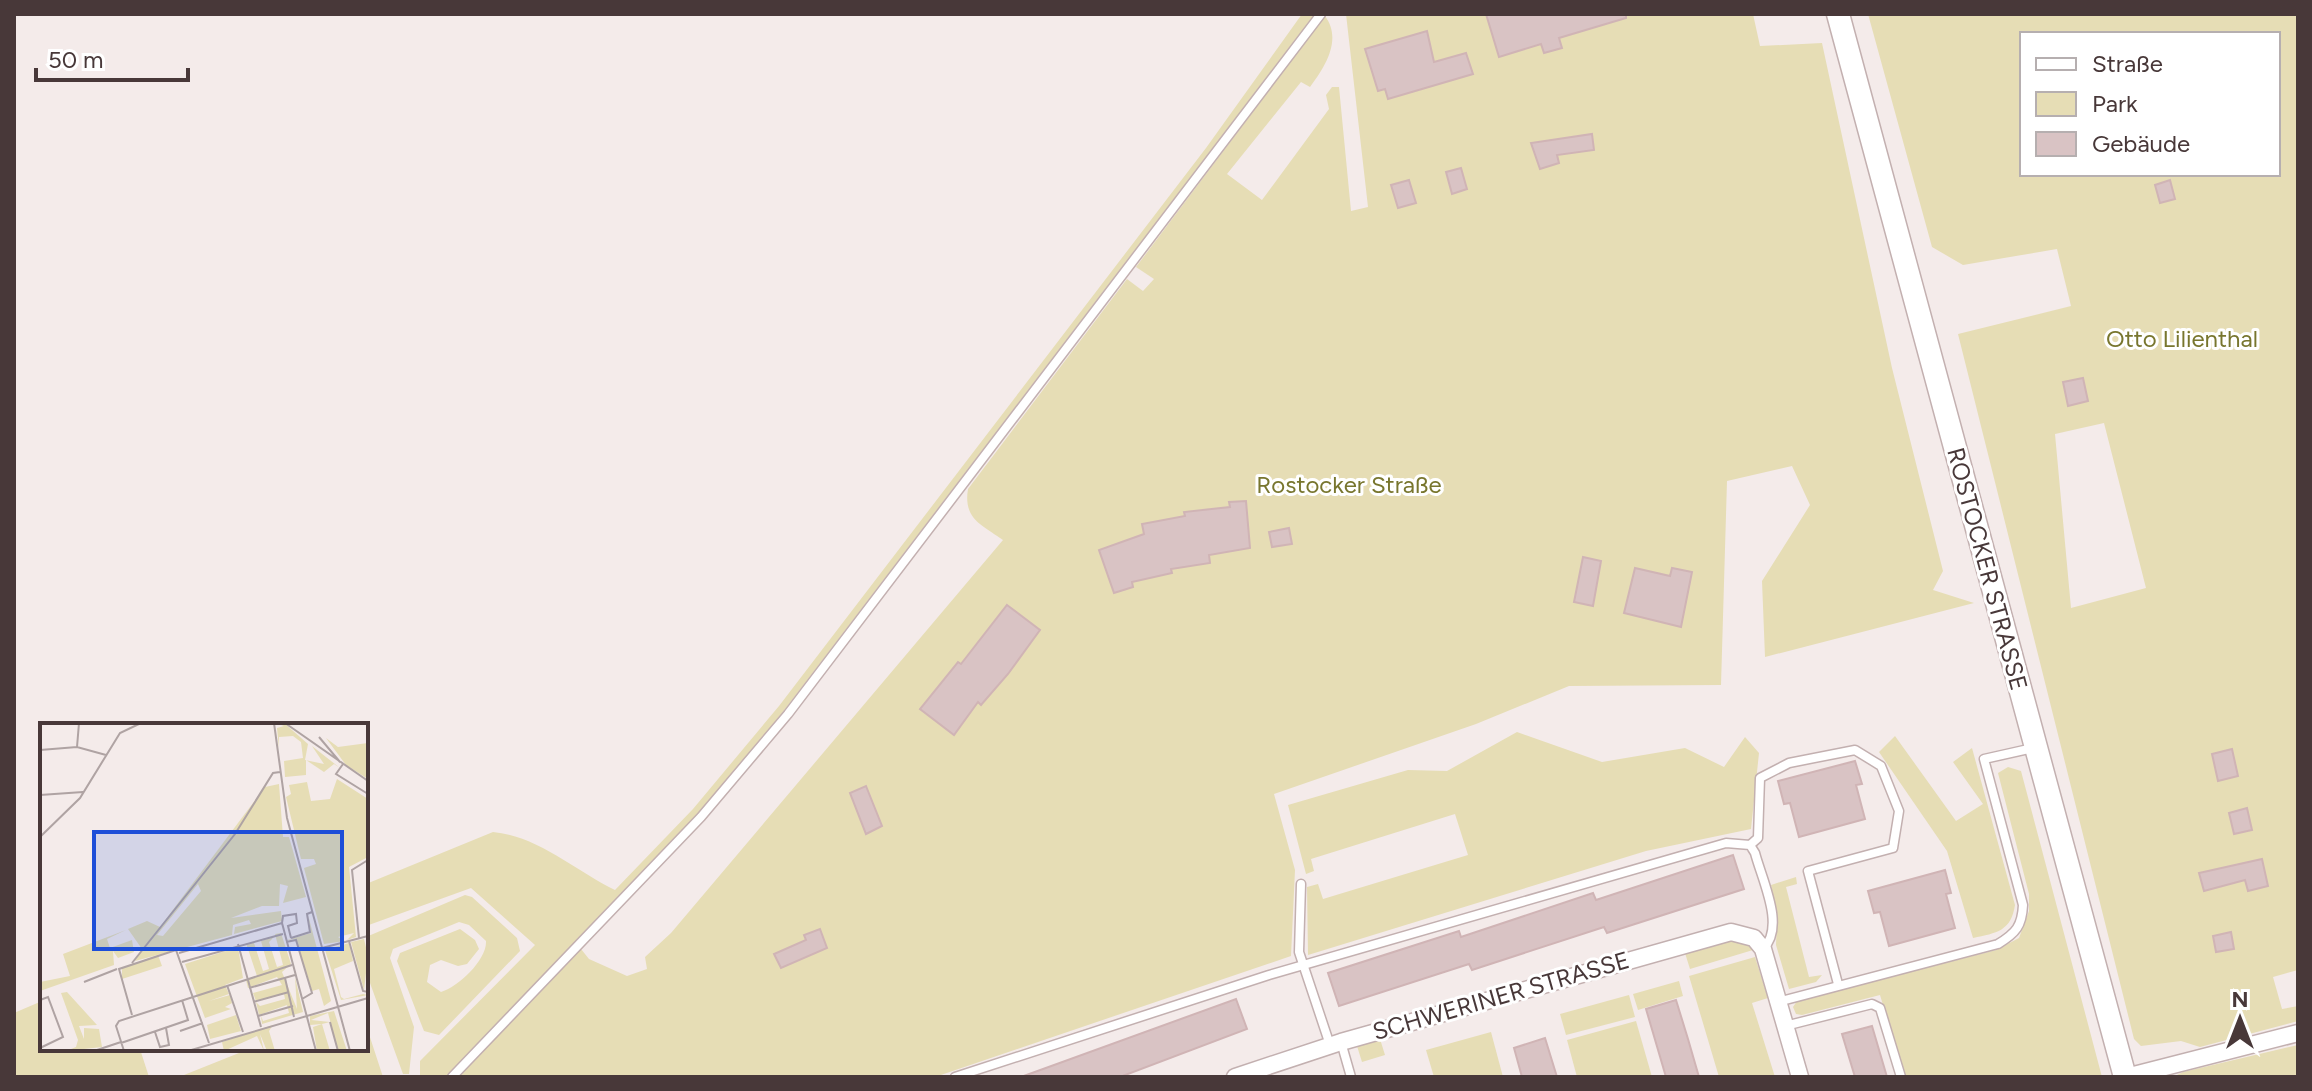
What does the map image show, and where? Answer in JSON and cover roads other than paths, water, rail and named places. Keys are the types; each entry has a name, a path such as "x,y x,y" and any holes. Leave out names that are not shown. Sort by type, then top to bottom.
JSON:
{"street":[{"name":"ROSTOCKER STRASSE","path":"1838,14 2125,1077"},
{"name":"SCHWERINER STRASSE","path":"1235,1077 1336,1043 1731,932 1754,938 1763,949"},
{"path":"1763,949 1800,1077"},
{"path":"2125,1077 2298,1033"}],"lane":[{"path":"452,1077 701,817 788,714 1321,14"},
{"path":"1778,1002 1998,944 2014,934 2022,921 2023,905 1984,759 2035,748"},
{"path":"955,1077 1302,966 1726,843 1750,845 1758,838 1761,820 1760,778 1789,763 1855,750 1881,766 1899,811 1893,848 1808,871 1838,984"},
{"path":"1750,845 1772,913 1772,937 1763,949"},
{"path":"1301,884 1302,966 1351,1077"},
{"path":"1785,1026 1872,1004 1880,1008 1901,1077"}],"park label":[{"name":"Otto Lilienthal","path":"2182,339"},
{"name":"Rostocker Straße","path":"1349,485"}]}
